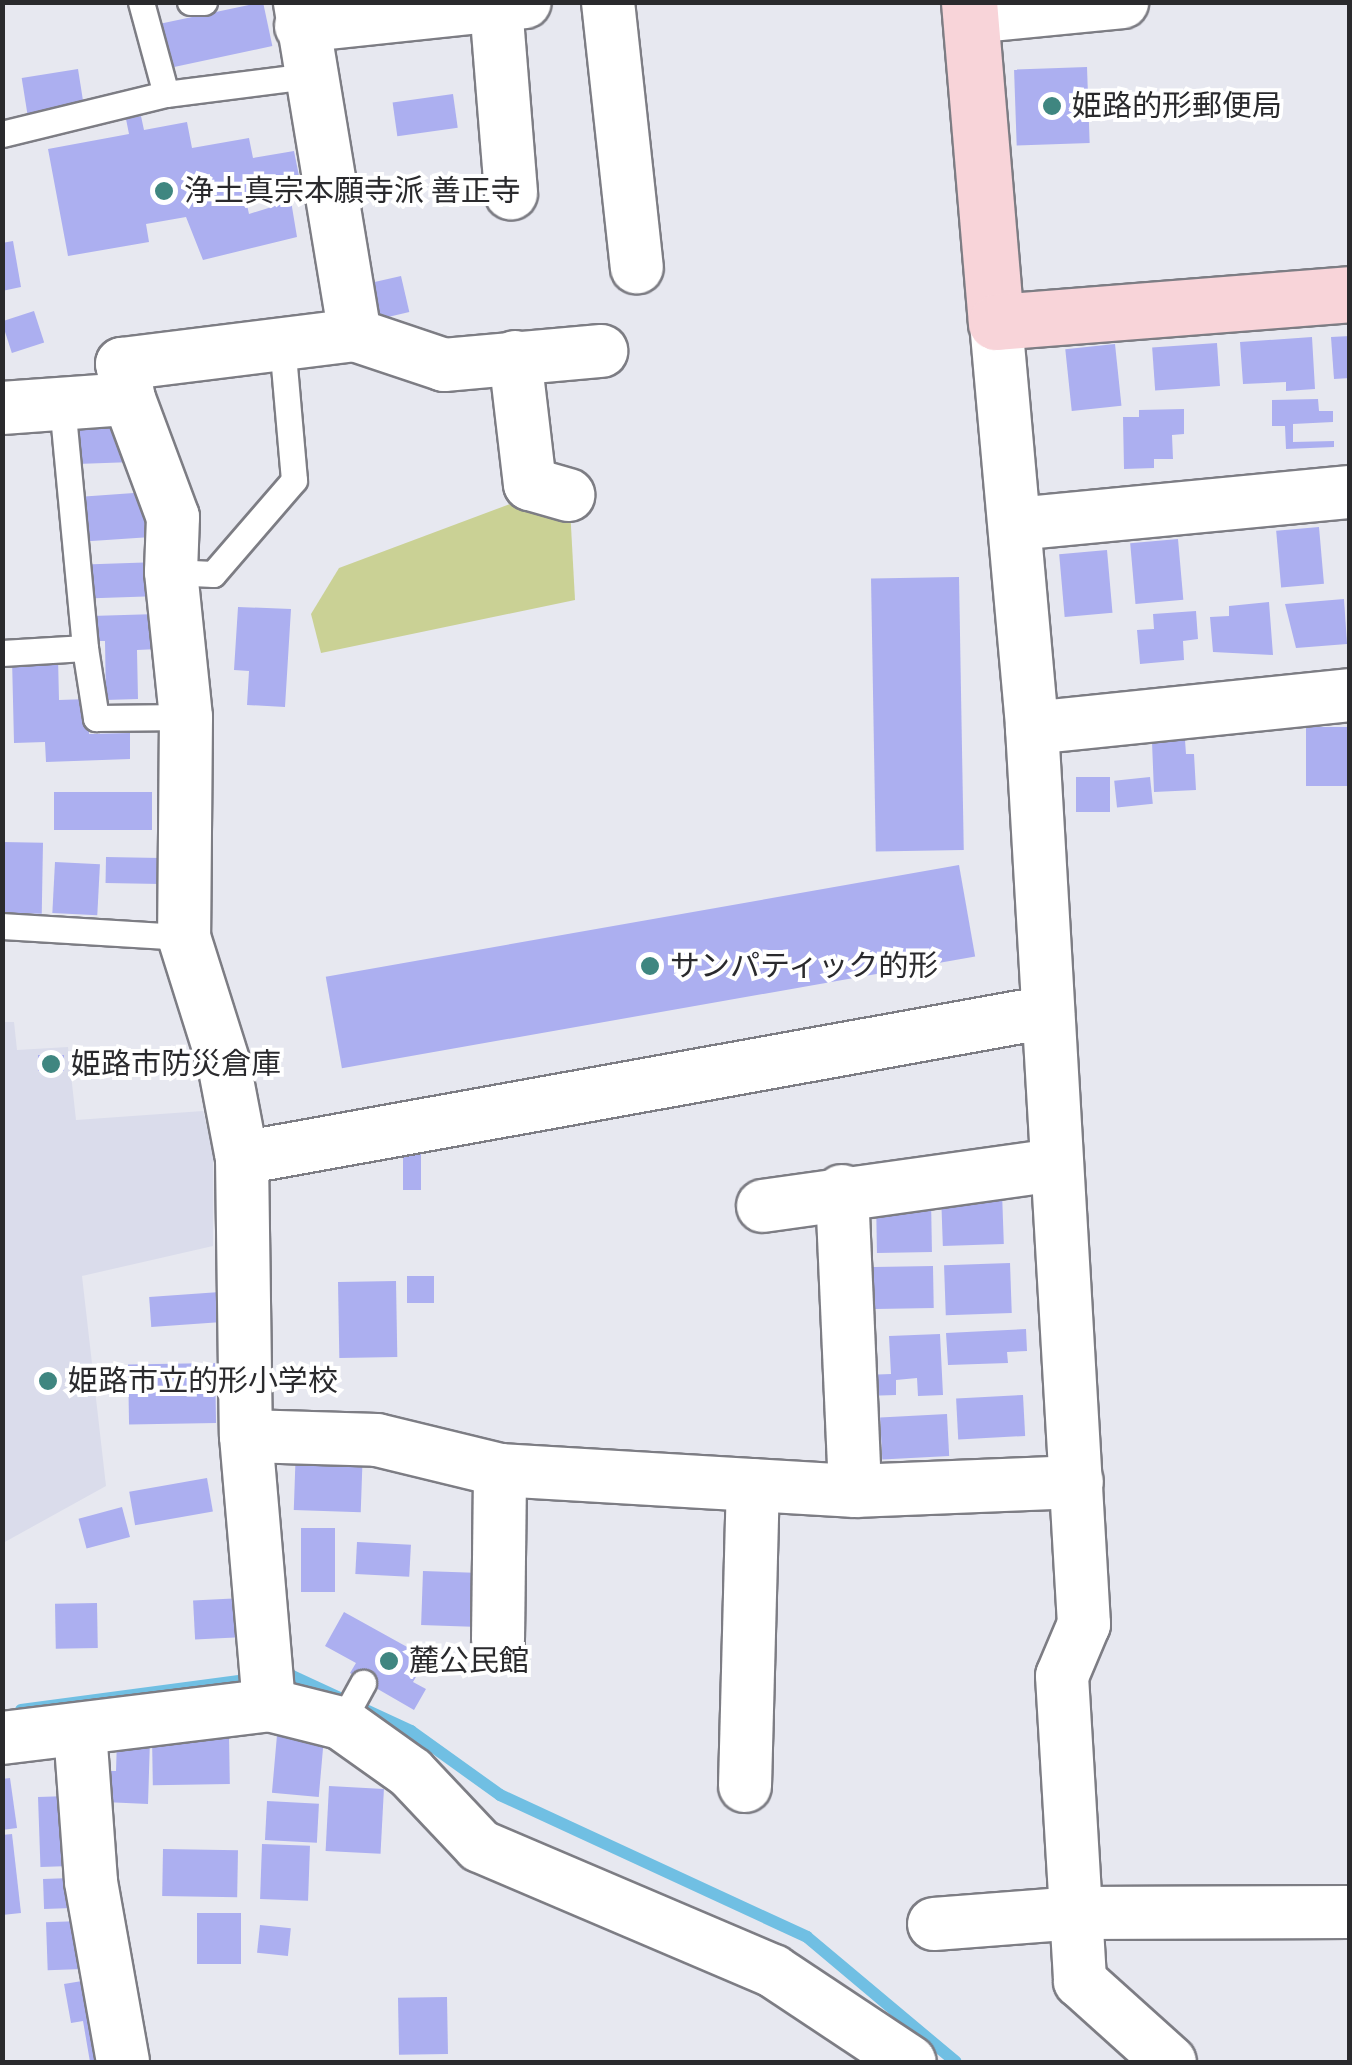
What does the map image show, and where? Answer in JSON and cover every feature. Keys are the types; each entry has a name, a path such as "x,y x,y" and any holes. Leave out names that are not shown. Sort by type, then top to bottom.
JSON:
{"street":[{"path":"608,2 637,266"},
{"path":"1122,2 969,10 1032,728 1084,1624 1062,1676 1080,1981 1170,2062"},
{"path":"355,335 303,35 510,4 510,193"},
{"path":"996,322 1350,294"},
{"path":"269,1705 246,1436 242,1158 224,1064 184,937 186,718 171,572 173,517 129,399 122,364 355,335 444,365 601,351"},
{"path":"515,356 530,484 568,495"},
{"path":"2,408 129,399"},
{"path":"1017,524 1350,492"},
{"path":"1032,728 1350,695"},
{"path":"242,1158 1048,1012"},
{"path":"764,1206 842,1191 1056,1165"},
{"path":"842,1191 855,1490"},
{"path":"246,1436 377,1440 500,1470 753,1485 855,1490 1076,1482"},
{"path":"498,1640 500,1470"},
{"path":"745,1786 753,1485"},
{"path":"2,1738 269,1705 352,1704 480,1846 774,1971 910,2062"},
{"path":"80,1731 91,1882 123,2062"},
{"path":"934,1924 1076,1913 1350,1912"}],"lane":[{"path":"140,2 166,94"},
{"path":"190,2 204,2"},
{"path":"2,134 166,94 303,35"},
{"path":"171,572 213,574 294,480 282,344"},
{"path":"62,404 85,648 96,718 186,718"},
{"path":"2,654 85,648"},
{"path":"2,926 184,937"}],"shaded area":[{"name":"姫路市立的形小学校","path":"2,1022 14,1022 17,1050 68,1047 76,1120 203,1111 213,1151 213,1246 82,1276 106,1486 3,1543"}],"green space":[{"path":"526,498 570,508 575,600 321,653 311,614 339,568"}],"building":[{"path":"263,2 272,46 165,69 155,25"},
{"path":"1087,67 1090,143 1017,146 1014,70"},
{"path":"78,69 84,106 27,114 22,78"},
{"path":"453,94 458,128 397,136 393,102"},
{"name":"浄土真宗本願寺派 善正寺","path":"141,116 144,130 187,122 192,148 249,138 253,158 294,151 301,186 245,196 249,214 291,201 297,237 203,260 186,217 146,224 149,242 68,256 48,149 129,134 126,119"},
{"path":"13,241 21,287 2,291 2,243"},
{"path":"401,276 409,312 375,320 367,284"},
{"path":"34,311 44,342 12,353 2,321"},
{"path":"1350,336 1350,378 1334,379 1331,337"},
{"path":"1312,337 1315,389 1286,391 1286,382 1243,384 1240,342"},
{"path":"1217,343 1220,386 1155,390 1152,348"},
{"path":"1115,344 1121,406 1072,411 1065,349"},
{"path":"1318,399 1319,411 1333,411 1333,422 1293,424 1293,442 1334,441 1334,447 1286,449 1285,426 1272,426 1272,400"},
{"path":"1184,409 1184,434 1172,435 1173,459 1154,459 1154,468 1124,469 1123,417 1139,417 1139,410"},
{"path":"121,414 133,462 77,464 75,415"},
{"path":"148,492 151,537 84,542 81,497"},
{"path":"1319,527 1324,584 1281,588 1276,531"},
{"path":"1178,539 1183,600 1135,604 1130,543"},
{"path":"1107,550 1112,613 1065,617 1059,554"},
{"path":"159,562 160,596 86,599 85,565"},
{"path":"959,577 964,850 876,851 871,579"},
{"path":"1344,599 1347,644 1296,648 1285,604"},
{"path":"1269,602 1273,655 1213,652 1210,617 1229,616 1229,606"},
{"path":"238,607 291,609 285,707 247,705 249,671 234,670"},
{"path":"1196,611 1198,639 1183,641 1184,660 1140,664 1137,630 1154,629 1153,614"},
{"path":"157,614 158,649 137,650 138,699 106,700 105,641 91,641 91,616"},
{"path":"58,657 59,700 88,699 89,734 130,733 130,759 46,762 45,742 14,743 12,659"},
{"path":"1306,727 1350,727 1350,786 1306,786"},
{"path":"1185,740 1186,754 1194,754 1196,790 1154,792 1152,742"},
{"path":"1076,777 1110,777 1110,812 1076,812"},
{"path":"1150,777 1153,804 1117,808 1114,781"},
{"path":"54,792 152,792 152,830 54,830"},
{"path":"2,842 43,843 42,914 2,913"},
{"path":"106,857 161,858 161,884 106,883"},
{"path":"55,862 100,864 97,915 52,913"},
{"name":"サンパティック的形","path":"959,865 975,957 342,1068 326,977"},
{"name":"姫路市防災倉庫","path":"38,1055 64,1055 64,1071 38,1071"},
{"path":"403,1151 421,1151 421,1190 403,1190"},
{"path":"1002,1192 1004,1244 943,1246 941,1194"},
{"path":"931,1198 932,1252 877,1253 876,1199"},
{"path":"1010,1263 1012,1313 946,1315 944,1265"},
{"path":"933,1266 934,1308 861,1309 860,1267"},
{"path":"407,1276 434,1276 434,1303 407,1303"},
{"path":"396,1281 397,1357 339,1358 338,1282"},
{"path":"220,1292 222,1322 151,1327 149,1297"},
{"path":"1026,1329 1027,1351 1007,1352 1008,1363 948,1365 946,1333"},
{"path":"940,1334 943,1395 918,1396 917,1378 896,1380 896,1395 865,1396 864,1375 891,1374 889,1336"},
{"path":"215,1363 216,1423 129,1425 128,1365"},
{"path":"1023,1395 1025,1436 958,1439 956,1399"},
{"path":"947,1414 949,1456 882,1459 880,1418"},
{"path":"296,1446 363,1448 361,1512 294,1510"},
{"path":"207,1478 213,1511 135,1525 129,1492"},
{"path":"122,1507 130,1537 87,1549 79,1519"},
{"path":"301,1528 335,1528 335,1592 301,1592"},
{"path":"357,1542 411,1545 409,1577 355,1574"},
{"path":"423,1571 481,1573 479,1627 421,1625"},
{"path":"243,1598 245,1637 195,1640 193,1601"},
{"path":"97,1603 98,1648 56,1649 55,1604"},
{"name":"麓公民館","path":"344,1612 427,1658 413,1682 426,1689 414,1710 350,1673 356,1663 325,1646"},
{"path":"277,1735 324,1739 319,1797 272,1793"},
{"path":"229,1736 230,1784 153,1785 152,1737"},
{"path":"117,1739 150,1740 148,1804 104,1802 105,1771 116,1771"},
{"path":"10,1778 17,1828 2,1830 2,1779"},
{"path":"329,1786 384,1789 381,1854 326,1851"},
{"path":"68,1796 70,1866 40,1867 38,1797"},
{"path":"267,1801 319,1804 317,1843 265,1840"},
{"path":"12,1834 21,1913 2,1915 2,1835"},
{"path":"262,1844 310,1846 308,1901 260,1899"},
{"path":"163,1849 238,1850 237,1897 162,1896"},
{"path":"71,1878 72,1908 44,1909 43,1879"},
{"path":"197,1913 241,1913 241,1964 197,1964"},
{"path":"81,1921 83,1969 48,1970 46,1922"},
{"path":"260,1925 291,1928 288,1956 257,1953"},
{"path":"100,1978 114,2062 90,2062 83,2021 71,2023 64,1984"},
{"path":"447,1997 448,2054 399,2055 398,1998"}],"waterway":[{"path":"279,1677 292,1676 411,1731 500,1795 807,1937 956,2062"},
{"path":"21,1710 254,1679"}],"place":[{"name":"姫路的形郵便局","path":"1052,106"},
{"name":"浄土真宗本願寺派 善正寺","path":"164,191"},
{"name":"サンパティック的形","path":"650,966"},
{"name":"姫路市防災倉庫","path":"51,1064"},
{"name":"姫路市立的形小学校","path":"48,1381"},
{"name":"麓公民館","path":"389,1661"}]}
